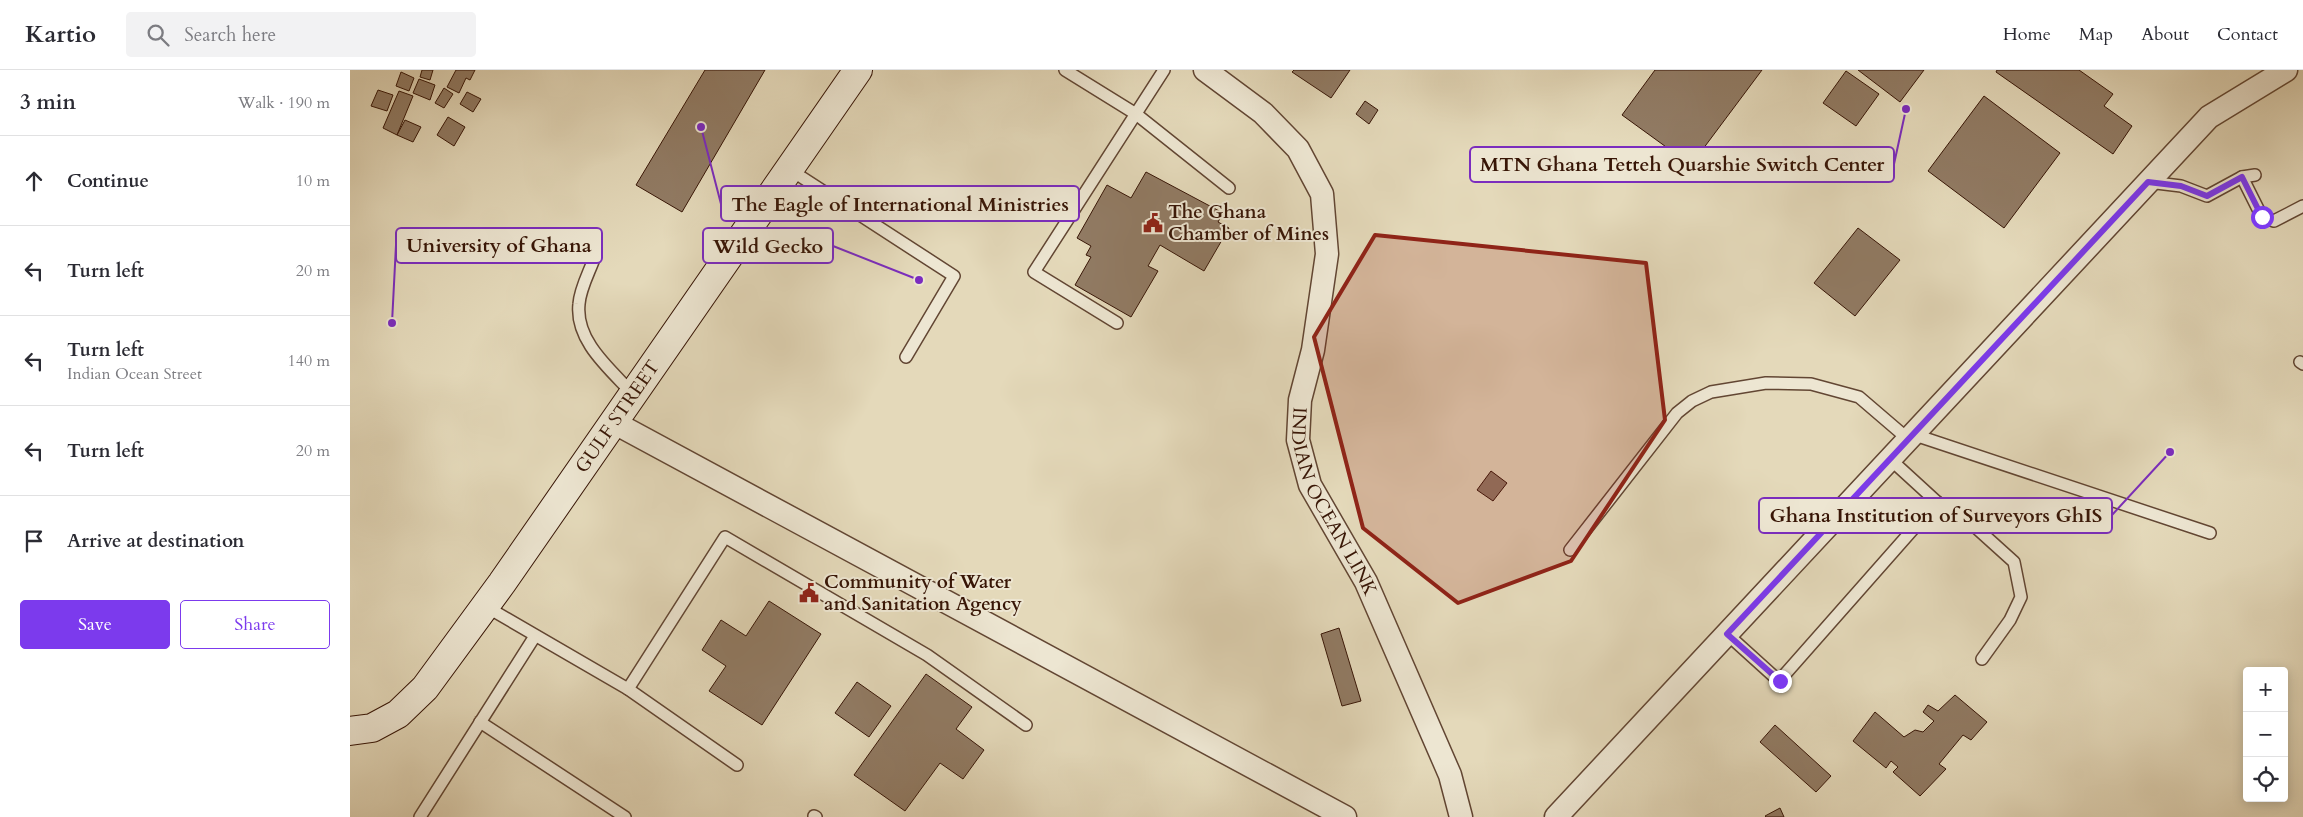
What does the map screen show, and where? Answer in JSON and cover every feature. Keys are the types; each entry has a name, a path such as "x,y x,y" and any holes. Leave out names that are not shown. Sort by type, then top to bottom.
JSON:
{"street":[{"name":"GULF STREET","path":"350,731 372,728 398,714 424,688 485,606 858,70"},
{"name":"INDIAN OCEAN LINK","path":"1205,70 1263,113 1298,149 1322,194 1327,254 1314,350 1300,400 1298,440 1310,485 1366,582 1450,775 1461,817"},
{"path":"1556,817 2209,117 2286,70"},
{"path":"613,422 1345,817"}],"lane":[{"path":"1065,70 1136,114 1229,188"},
{"path":"1117,324 1034,272 1164,70"},
{"path":"789,169 954,276 906,357"},
{"path":"2148,182 2181,186 2207,196 2242,177 2255,175"},
{"path":"2242,177 2262,217 2274,221 2303,206"},
{"path":"595,256 579,302 578,318 585,338 601,360 633,394"},
{"path":"1570,550 1677,412 1692,401 1711,392 1766,384 1811,384 1859,397 1910,436 2210,533"},
{"path":"1890,459 1937,502 1973,525 2014,562 2021,597 2010,620 1982,659"},
{"path":"1727,634 1780,681 1937,502"},
{"path":"628,689 725,537 927,656 1026,725"},
{"path":"485,606 628,689 737,765"},
{"path":"420,817 535,636"},
{"path":"480,722 625,817"}],"highlighted area":[{"path":"1375,235 1646,263 1665,420 1571,561 1458,603 1363,528 1314,337"}],"building":[{"path":"422,70 433,70 430,80 420,77"},
{"path":"456,70 475,70 470,80 466,78 459,93 447,87"},
{"path":"705,70 765,70 682,212 636,185"},
{"path":"1294,70 1350,70 1331,98 1292,72"},
{"path":"1655,70 1762,70 1691,165 1622,115"},
{"path":"1858,70 1924,70 1900,102"},
{"path":"1997,70 2079,70 2113,94 2104,106 2132,126 2113,154 1996,72"},
{"path":"1846,71 1879,94 1856,126 1823,103"},
{"path":"401,72 414,78 409,91 396,86"},
{"path":"419,79 435,85 430,100 413,93"},
{"path":"444,88 453,94 444,108 435,103"},
{"path":"378,90 393,95 387,111 371,106"},
{"path":"399,91 413,96 397,135 383,128"},
{"path":"467,92 481,99 473,112 460,104"},
{"path":"1984,96 2060,153 2004,228 1928,171"},
{"path":"1365,101 1378,110 1369,124 1356,114"},
{"path":"448,117 465,127 454,146 437,135"},
{"path":"405,120 421,127 413,142 397,135"},
{"path":"1146,172 1223,213 1218,222 1229,228 1204,271 1160,245 1148,266 1158,271 1131,317 1075,285 1091,257 1086,255 1091,246 1077,238 1107,185 1131,198"},
{"path":"1858,228 1900,260 1855,316 1814,283"},
{"path":"1491,471 1507,483 1493,501 1477,490"},
{"path":"769,601 821,634 762,725 709,691 726,666 702,650 721,620 746,636"},
{"path":"1339,628 1361,701 1342,706 1321,634"},
{"path":"926,674 972,707 956,729 984,750 963,779 940,763 905,811 854,775"},
{"path":"857,682 891,706 869,737 835,713"},
{"path":"1955,695 1987,722 1971,740 1963,735 1939,764 1946,769 1920,796 1893,772 1898,767 1891,761 1886,768 1853,741 1875,712 1904,737 1915,730 1923,732 1934,721 1923,712 1928,705 1938,711"},
{"path":"1775,725 1831,776 1816,792 1760,742"},
{"path":"1780,808 1784,817 1765,816"}],"place":[{"name":"MTN Ghana Tetteh Quarshie Switch Center","path":"1906,109"},
{"name":"The Eagle of International Ministries","path":"701,127"},
{"name":"The Ghana Chamber of Mines","path":"1153,223"},
{"name":"Wild Gecko","path":"919,280"},
{"name":"University of Ghana","path":"392,323"},
{"name":"Ghana Institution of Surveyors GhIS","path":"2170,452"},
{"name":"Community of Water and Sanitation Agency","path":"809,593"}],"route":[{"path":"1780,681 1727,634 2148,182 2181,186 2207,196 2242,177 2262,217"}]}
